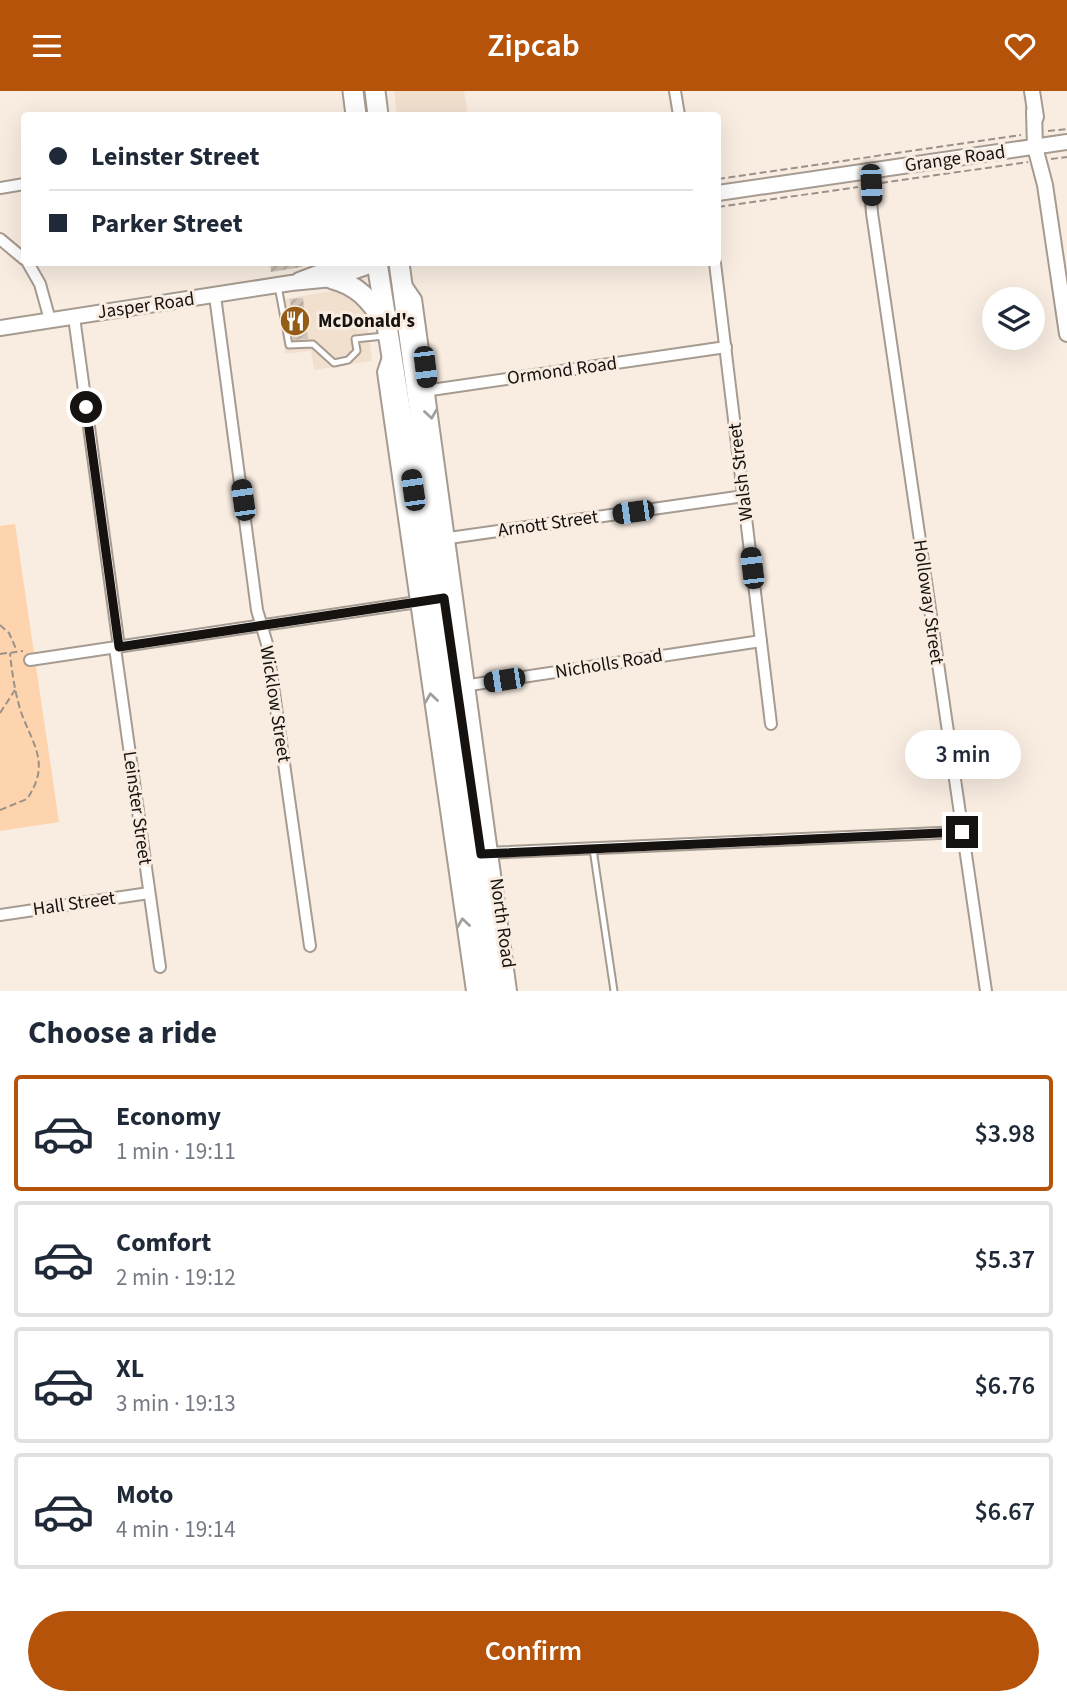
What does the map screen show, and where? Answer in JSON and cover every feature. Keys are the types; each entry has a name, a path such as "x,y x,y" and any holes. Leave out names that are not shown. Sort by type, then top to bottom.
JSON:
{"highway":[{"path":"353,91 356,112"},
{"path":"375,91 378,112"},
{"name":"North Road","path":"378,266 389,334 414,392 442,539 430,600 463,686 479,854 484,991"},
{"name":"North Road","path":"400,270 414,392 430,600 479,854 500,991"},
{"path":"339,271 347,282 363,293 389,334"}],"main road":[{"path":"1032,91 1067,334"},
{"name":"Grange Road","path":"721,193 867,178 1067,142"},
{"name":"Jasper Road","path":"0,328 284,285 363,266"}],"street":[{"path":"676,91 679,112"},
{"name":"Holloway Street","path":"867,178 986,991"},
{"path":"0,188 21,184"},
{"path":"0,239 21,257"},
{"path":"29,266 40,284 50,320"},
{"name":"Walsh Street","path":"715,266 771,724"},
{"name":"Wicklow Street","path":"215,296 261,626 267,644 310,946"},
{"name":"Leinster Street","path":"74,317 160,967"},
{"name":"North Road","path":"389,334 383,372 430,600 472,991"},
{"name":"Ormond Road","path":"414,392 726,348"},
{"name":"Arnott Street","path":"442,539 744,496"},
{"name":"North Road","path":"442,539 463,686"},
{"path":"32,660 430,600"},
{"name":"Nicholls Road","path":"463,686 761,641"},
{"path":"479,854 962,832"},
{"name":"North Road","path":"479,854 511,991"},
{"name":"Hall Street","path":"0,915 149,893"}],"lane":[{"path":"284,285 289,345 313,344 334,363 348,360 356,353 355,339 389,334"},
{"path":"593,849 614,991"}],"path":[{"path":"721,206 1039,147 1067,129"},
{"path":"721,179 1039,147 1067,157"},
{"path":"0,625 9,633 17,652"},
{"path":"0,654 32,650 32,660"},
{"path":"0,810 27,799 38,777 37,744 22,715 10,653"},
{"path":"0,713 15,689"}],"shaded area":[{"path":"394,91 464,91 468,112 397,112"},
{"path":"339,290 365,304 372,361 314,370 311,351 285,354 278,300"},
{"path":"15,524 59,822 0,831 0,526"}],"building":[{"path":"270,266 302,266 302,267 271,272"},
{"path":"303,298 308,339 293,340 288,310 291,309 290,299"}],"place":[{"name":"McDonald's","path":"295,321"}],"route":[{"path":"86,407 119,647 444,598 481,854 962,832"}]}
